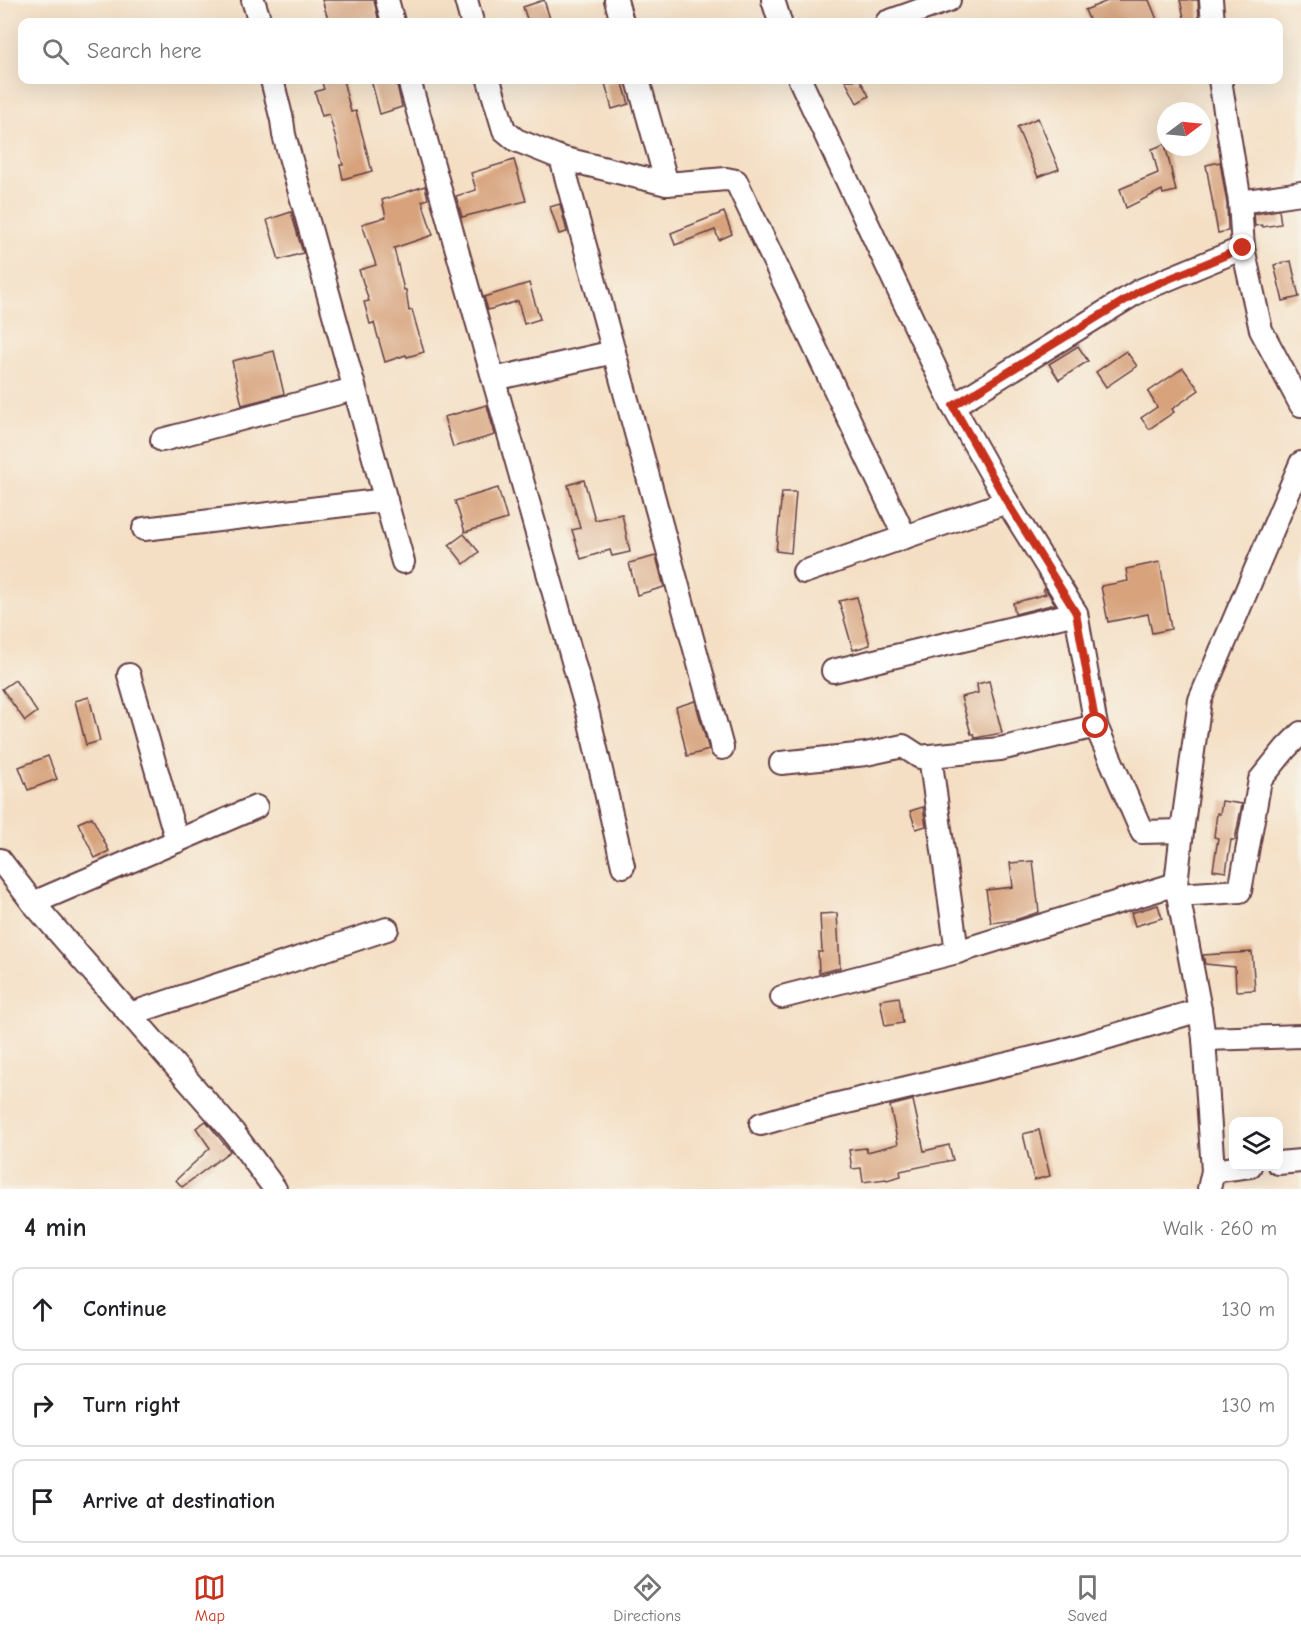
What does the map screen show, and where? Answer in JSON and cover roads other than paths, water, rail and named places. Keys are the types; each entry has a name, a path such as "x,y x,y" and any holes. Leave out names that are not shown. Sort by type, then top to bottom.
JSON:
{"street":[{"path":"253,0 259,18"},
{"path":"387,0 392,18"},
{"path":"466,0 471,18"},
{"path":"616,0 621,18"},
{"path":"773,0 779,18"},
{"path":"898,18 949,0"},
{"path":"1211,0 1213,18"},
{"path":"273,84 284,135 403,562"},
{"path":"410,84 588,714 623,866"},
{"path":"490,84 504,130 516,140 561,158 667,184 726,179 736,181 904,537"},
{"path":"639,84 667,184"},
{"path":"802,84 953,406 1007,502 1076,613 1096,726 1142,832 1182,831"},
{"path":"1221,84 1240,202 1243,248 1261,330 1301,405"},
{"path":"561,158 722,748"},
{"path":"1240,202 1301,193"},
{"path":"953,406 1140,291 1243,248"},
{"path":"494,379 614,352"},
{"path":"162,440 354,388"},
{"path":"1239,1171 1206,1183 1204,1039 1177,889 1182,831 1200,700 1301,463"},
{"path":"144,529 386,500"},
{"path":"804,572 1007,502"},
{"path":"833,671 1076,613"},
{"path":"129,675 177,841"},
{"path":"781,763 866,754 903,746 920,757 1000,749 1096,726"},
{"path":"782,997 957,952 1177,889 1240,891 1260,780 1301,733"},
{"path":"930,756 957,952"},
{"path":"33,903 256,807"},
{"path":"0,860 33,903 232,1132 275,1189"},
{"path":"130,1014 387,929"},
{"path":"761,1124 1058,1052 1200,1010"},
{"path":"1204,1039 1301,1036"},
{"path":"1283,1163 1301,1161"}]}
